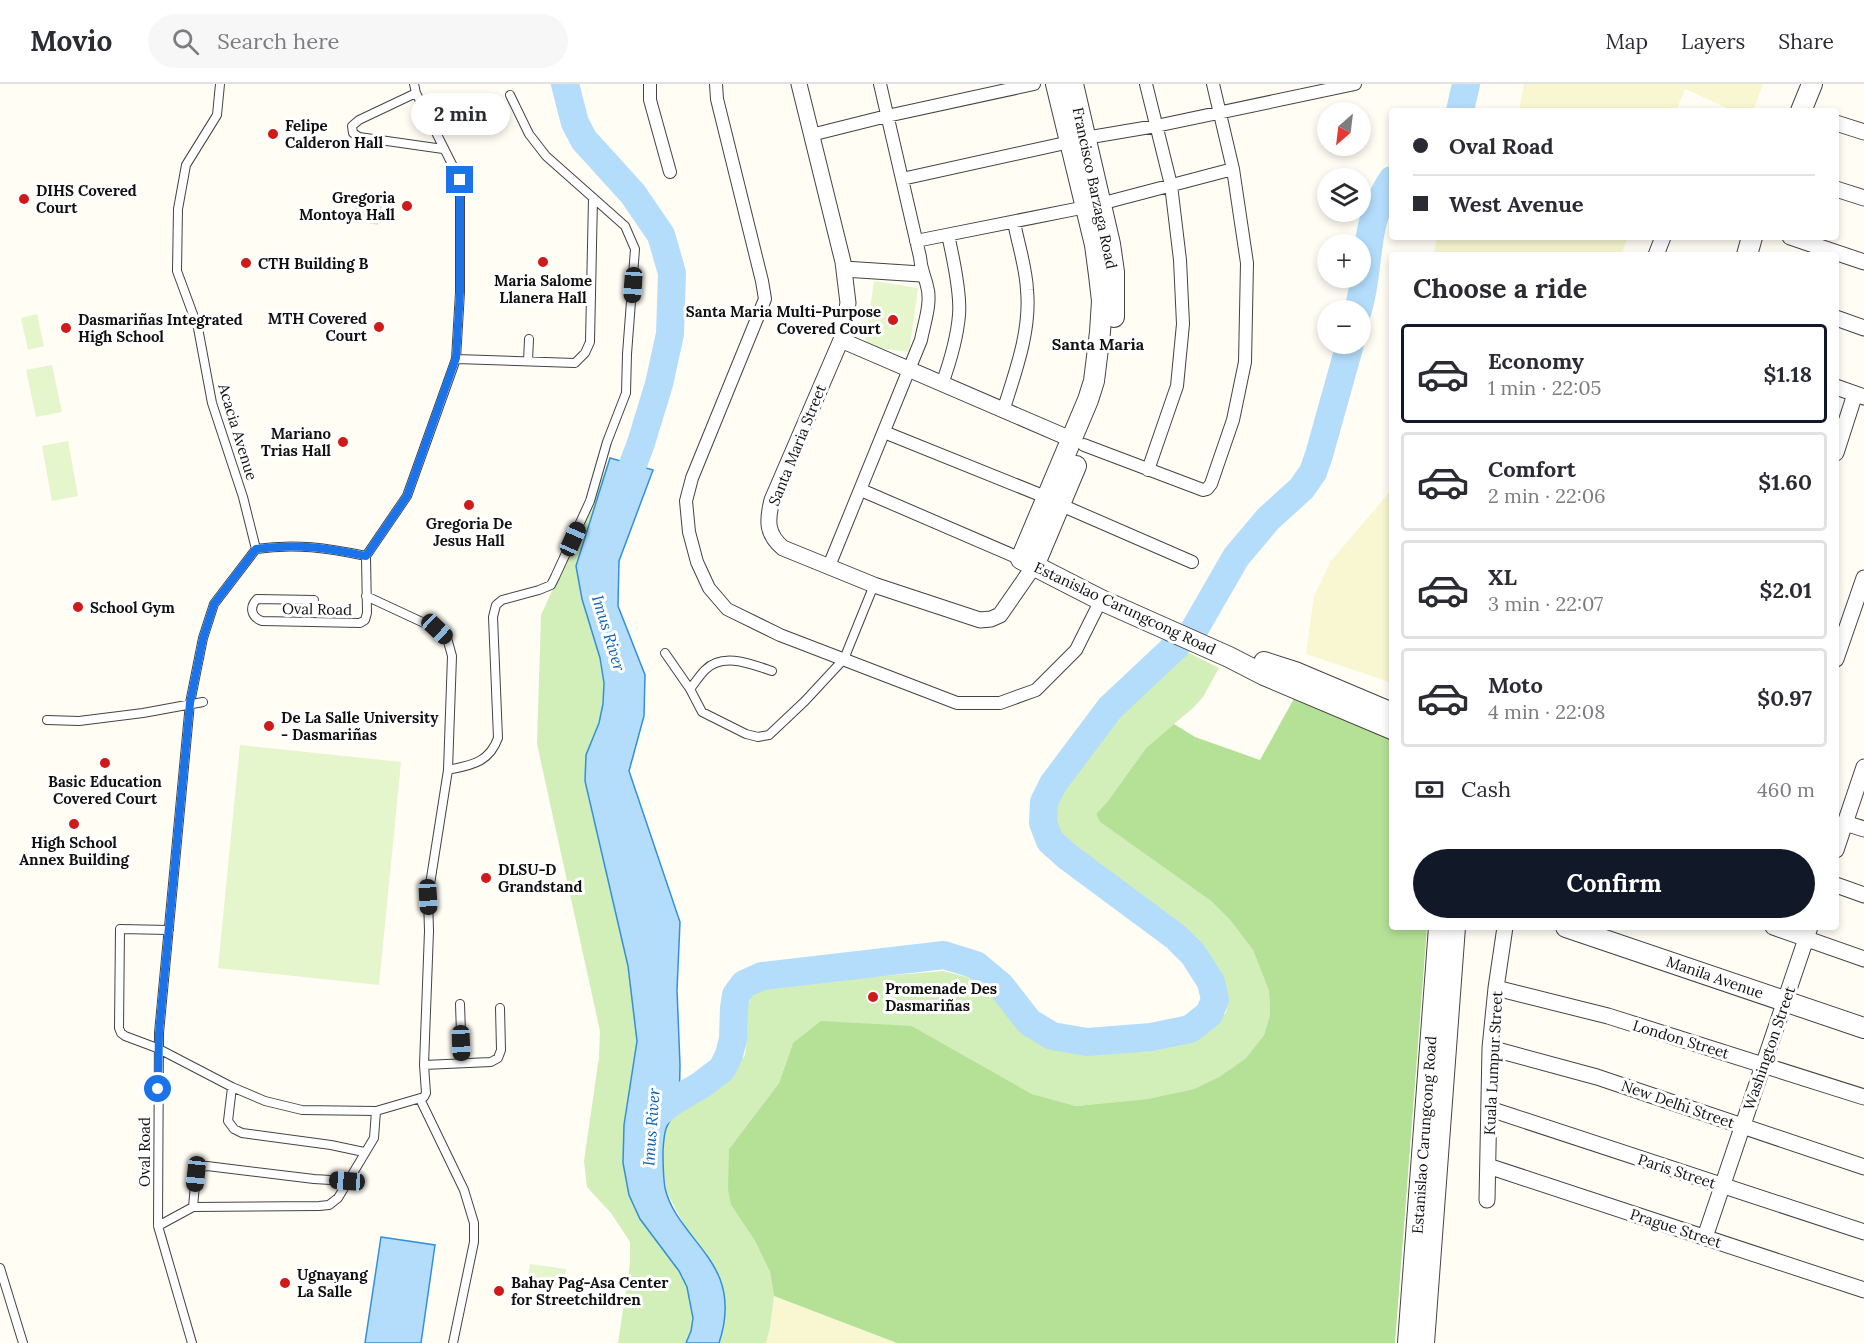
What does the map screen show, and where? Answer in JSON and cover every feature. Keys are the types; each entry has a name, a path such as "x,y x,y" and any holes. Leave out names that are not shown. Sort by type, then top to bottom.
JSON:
{"street":[{"path":"650,84 650,100 670,172"},
{"path":"716,84 717,99 765,299 692,478 686,501 689,532 697,562 709,588 727,609 780,635 957,703 1000,703 1036,690 1076,650 1101,600"},
{"name":"Santa Maria Street","path":"799,84 844,269 848,303 841,340 772,500 768,515 769,530 774,541 783,548 874,585 980,620 992,620 1000,615 1017,590 1028,563"},
{"path":"829,566 910,370 921,340 927,310 928,287 921,274 916,241 880,84"},
{"path":"811,135 1034,84"},
{"name":"Francisco Barzaga Road","path":"1056,84 1078,140"},
{"name":"Francisco Barzaga Road","path":"1028,563 1105,383 1113,333 1114,272 1093,206 1078,140 1073,84"},
{"path":"1146,84 1171,185 1180,260 1182,334 1177,386 1148,470"},
{"path":"841,340 1078,443 1203,490 1207,489 1211,484 1233,420 1245,362 1246,263 1233,169 1213,84"},
{"path":"902,179 1078,140 1355,84"},
{"path":"1803,108 1812,84"},
{"path":"1839,124 1864,132"},
{"path":"916,241 1093,206 1233,169"},
{"path":"1839,190 1864,198"},
{"path":"1003,411 1019,362 1026,326 1027,290 1014,222"},
{"path":"942,384 952,357 960,313 948,235"},
{"path":"1799,240 1834,252"},
{"path":"1839,254 1864,262"},
{"path":"844,269 921,274"},
{"path":"1839,319 1864,328"},
{"path":"1839,388 1860,396 1839,446"},
{"path":"884,432 1192,562"},
{"path":"861,490 1028,563"},
{"name":"Estanislao Carungcong Road","path":"1028,563 1101,600 1264,675 1389,728"},
{"path":"1839,650 1864,578"},
{"name":"Estanislao Carungcong Road","path":"1224,655 1269,663 1296,672 1389,712"},
{"path":"1839,841 1864,767"},
{"path":"1845,823 1864,829"},
{"path":"1839,886 1864,895"},
{"name":"Estanislao Carungcong Road","path":"1408,1343 1439,930"},
{"name":"Estanislao Carungcong Road","path":"1424,1343 1455,930"},
{"name":"Kuala Lumpur Street","path":"1487,1200 1490,1048 1505,930"},
{"name":"Manila Avenue","path":"1575,930 1864,1028"},
{"path":"1790,930 1808,933 1864,959"},
{"name":"Washington Street","path":"1705,1237 1808,933"},
{"name":"London Street","path":"1496,988 1608,1016 1864,1097"},
{"name":"New Delhi Street","path":"1490,1048 1597,1077 1864,1167"},
{"name":"Paris Street","path":"1490,1109 1864,1232"},
{"name":"Prague Street","path":"1488,1166 1864,1290"}],"lane":[{"name":"Acacia Avenue","path":"220,84 217,116 186,165 178,209 177,271 198,328 212,403 243,497 256,549"},
{"path":"256,549 283,545 331,548 366,556 407,496 456,358 460,292 460,180 416,93 414,84"},
{"path":"416,93 359,120 352,126 353,133 358,137 443,149"},
{"path":"448,770 474,764 493,751 498,738 494,617 496,605 512,597 551,585 590,501 607,442 626,393 635,249 625,226 546,156 529,134 510,95"},
{"path":"456,358 575,363 585,354 590,342 593,198"},
{"path":"528,339 528,361"},
{"name":"Oval Road","path":"192,1343 158,1226 158,1048 190,703 203,638 214,604 256,549"},
{"name":"Oval Road","path":"314,600 256,599 253,603 252,614 256,619 262,621 360,623 365,620 367,614 366,556"},
{"path":"665,653 690,689 702,712 746,734 758,737 769,735 806,701 844,659 874,585"},
{"path":"169,930 120,929 120,1033 158,1048 232,1087 265,1101 302,1110 376,1111 420,1100 426,1094 424,1065 429,931 428,897 448,770 452,656 447,638 437,629 366,596"},
{"path":"690,689 706,668 722,660 746,662 772,671"},
{"path":"47,720 79,721 203,702"},
{"path":"460,1004 462,1062"},
{"path":"424,1065 491,1062 498,1058 501,1050 500,1008"},
{"path":"232,1087 228,1122 242,1133 364,1152"},
{"path":"420,1100 465,1190 474,1223 474,1242 453,1343"},
{"path":"158,1226 193,1207 329,1204 338,1198 374,1138 376,1111"},
{"path":"193,1207 196,1174 200,1168 207,1166 347,1181"},
{"path":"0,1268 23,1343"}],"green space":[{"path":"1524,84 1763,84 1754,108 1727,108 1685,89 1677,108 1520,108"},
{"path":"358,196 383,201 378,225 353,220"},
{"path":"1436,240 1627,240 1622,252 1434,252"},
{"name":"Santa Maria Multi-Purpose Covered Court","path":"874,281 918,288 909,352 865,346"},
{"path":"37,314 44,346 28,350 21,318"},
{"path":"52,365 62,412 36,417 26,370"},
{"path":"68,441 78,496 52,501 42,446"},
{"path":"610,458 576,565 582,599 600,658 604,683 599,723 586,755 628,966 637,1041 624,1125 623,1163 629,1195 640,1219 679,1271 688,1287 693,1318 692,1331 686,1343 618,1343 630,1264 630,1242 611,1213 587,1187 584,1161 599,1057 600,1031 537,744 541,615"},
{"path":"1389,493 1389,682 1306,654 1314,596 1331,561"},
{"name":"Promenade Des Dasmariñas","path":"1187,652 1219,668 1203,697 1146,748 1096,814 1100,822 1211,901 1230,920 1253,950 1269,991 1270,1015 1264,1035 1246,1058 1219,1077 1194,1089 1147,1099 1076,1106 1032,1094 912,1026 793,1043 779,1083 729,1149 731,1205 755,1241 770,1272 774,1296 770,1328 766,1343 719,1343 720,1340 685,1227 666,1190 663,1165 664,1136 667,1122 679,1110 733,1073 745,1055 747,1009 753,992 767,986 943,971 971,978 993,993 1023,1032 1036,1040 1056,1047 1087,1051 1148,1050 1176,1045 1195,1037 1226,1013 1228,1003 1222,979 1202,948 1184,930 1074,849 1059,835 1053,823 1054,806 1063,790 1119,714"},
{"path":"1296,695 1389,737 1389,930 1427,930 1395,1343 897,1343 774,1296 770,1272 755,1241 731,1205 728,1189 729,1149 779,1083 793,1043 821,1021 912,1026 1032,1094 1076,1106 1147,1099 1194,1089 1219,1077 1246,1058 1264,1035 1270,1015 1269,991 1253,950 1230,920 1211,901 1100,822 1096,814 1146,748 1174,724 1195,737 1260,760"},
{"path":"240,745 401,762 379,985 218,968"},
{"path":"530,1264 566,1269 564,1287 527,1282"},
{"path":"774,1296 897,1343 766,1343"}],"water":[{"path":"610,458 653,470 619,561 618,606 645,675 644,716 629,771 680,922 677,990 679,1110 668,1124 663,1144 665,1188 675,1212 707,1256 720,1279 725,1311 719,1343 686,1343 693,1318 687,1287 679,1271 640,1219 629,1195 623,1163 624,1125 637,1041 628,966 585,781 586,755 599,723 604,683 600,658 582,599 576,566"},
{"path":"381,1237 435,1245 421,1343 365,1343"}],"waterway":[{"name":"Imus River","path":"565,84 575,123 584,140 633,194 661,235 672,273 670,334 659,384 641,443 620,499"},
{"path":"1461,108 1466,84"},
{"path":"1360,300 1371,229 1382,197 1389,185"},
{"path":"1194,630 1236,557 1268,519 1302,488 1313,472 1347,354"},
{"path":"650,1120 672,1102 722,1069 733,1039 736,995 744,984 762,976 944,955 976,965 1001,986 1029,1022 1052,1036 1087,1042 1151,1037 1190,1029 1209,1014 1215,1000 1211,982 1193,954 1176,937 1068,857 1050,841 1043,823 1044,802 1053,784 1110,708 1176,646"}],"place":[{"name":"Felipe Calderon Hall","path":"273,134"},
{"name":"DIHS Covered Court","path":"24,199"},
{"name":"Gregoria Montoya Hall","path":"407,206"},
{"name":"Maria Salome Llanera Hall","path":"543,262"},
{"name":"CTH Building B","path":"246,263"},
{"name":"Santa Maria Multi-Purpose Covered Court","path":"893,320"},
{"name":"MTH Covered Court","path":"379,327"},
{"name":"Dasmariñas Integrated High School","path":"66,328"},
{"name":"Mariano Trias Hall","path":"343,442"},
{"name":"Gregoria De Jesus Hall","path":"469,505"},
{"name":"School Gym","path":"78,607"},
{"name":"De La Salle University - Dasmariñas","path":"269,726"},
{"name":"Basic Education Covered Court","path":"105,763"},
{"name":"High School Annex Building","path":"74,824"},
{"name":"DLSU-D Grandstand","path":"486,878"},
{"name":"Promenade Des Dasmariñas","path":"873,997"},
{"name":"Ugnayang La Salle","path":"285,1283"},
{"name":"Bahay Pag-Asa Center for Streetchildren","path":"499,1291"}],"district":[{"name":"Santa Maria","path":"1098,344"}],"route":[{"path":"158,1089 159,1033 190,703 203,638 214,604 256,549 283,545 331,548 366,556 407,496 456,358 460,292 460,180"}]}
